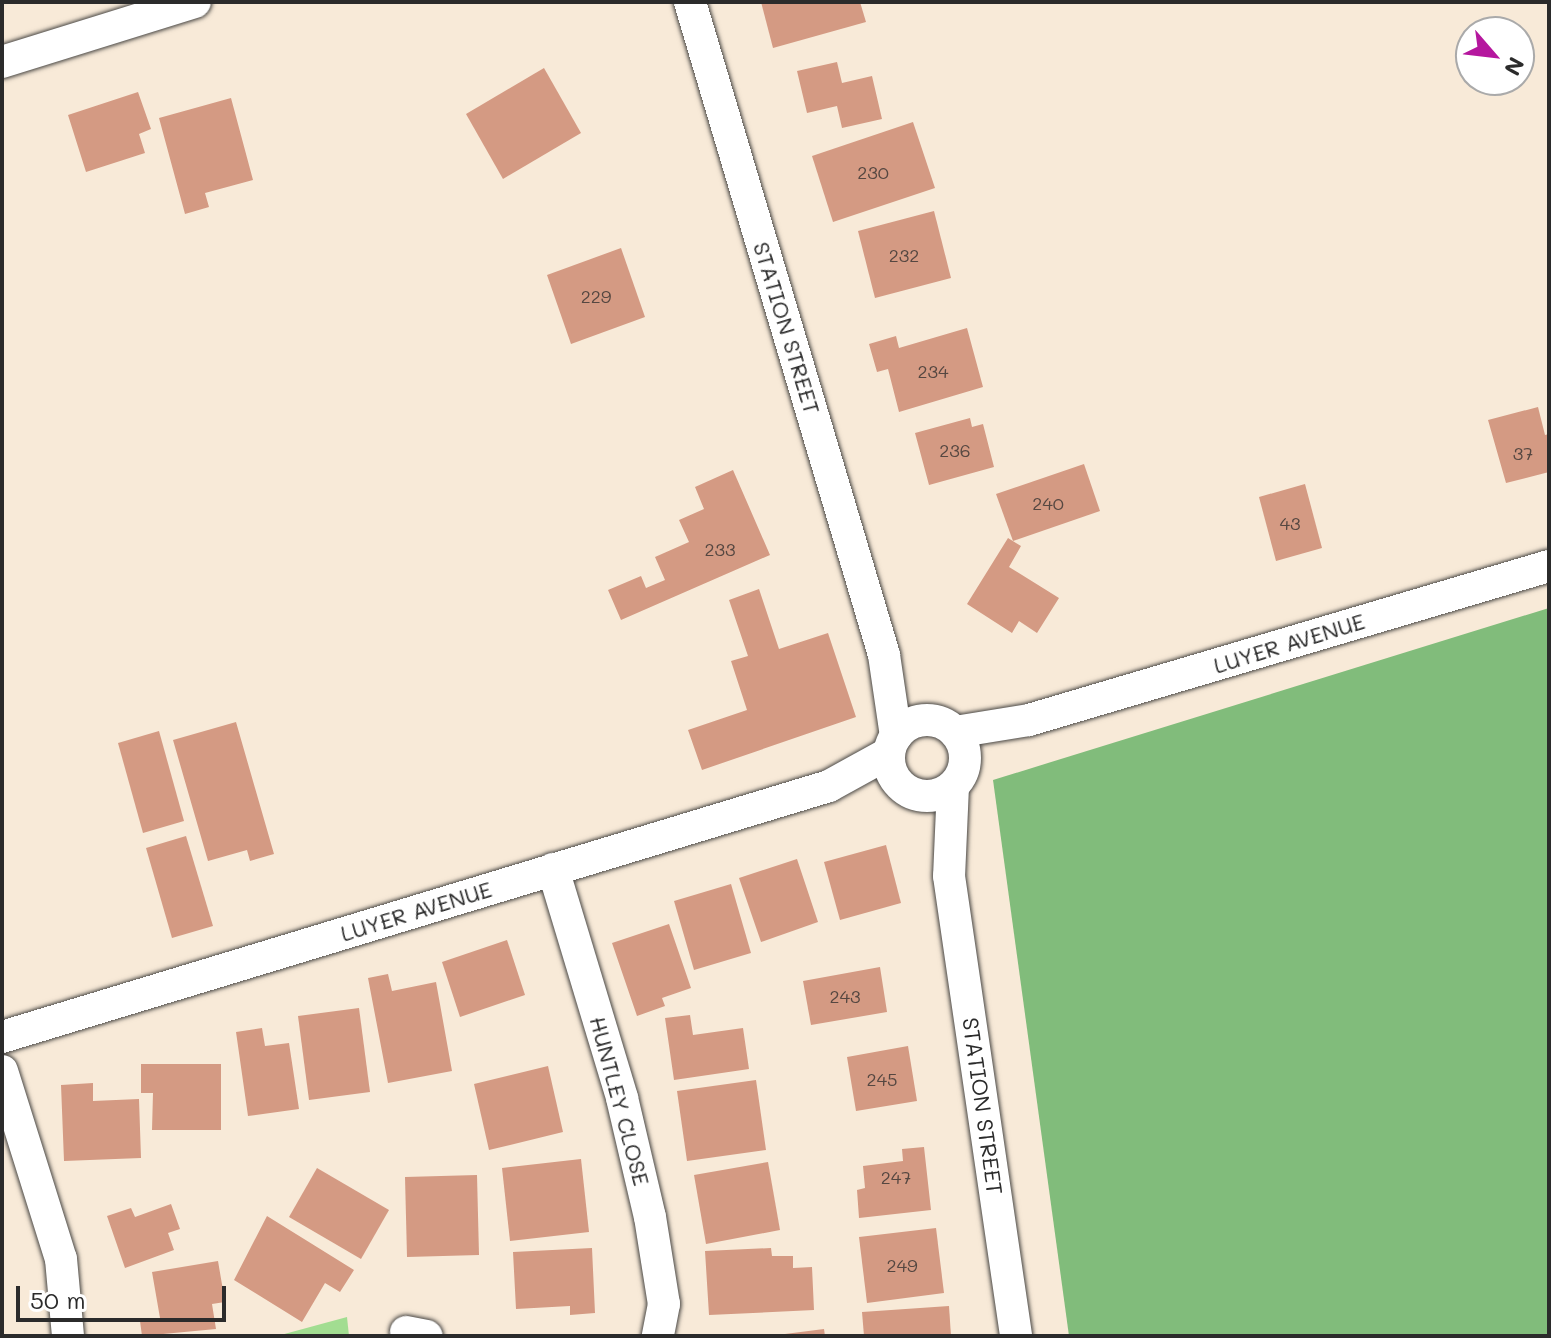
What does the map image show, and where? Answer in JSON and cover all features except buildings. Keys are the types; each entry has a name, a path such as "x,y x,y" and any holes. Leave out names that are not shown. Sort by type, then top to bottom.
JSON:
{"street":[{"path":"2,62 195,2"},
{"name":"STATION STREET","path":"690,2 884,655 892,745"},
{"name":"LUYER AVENUE","path":"943,726 1029,720 1549,566"},
{"name":"STATION STREET","path":"884,655 943,726"},
{"name":"LUYER AVENUE","path":"959,776 1029,720"},
{"path":"911,723 943,726 959,776 942,793 908,790 892,745 911,723"},
{"name":"LUYER AVENUE","path":"2,1037 829,786 892,745"},
{"name":"STATION STREET","path":"959,776 949,876 1016,1336"},
{"name":"LUYER AVENUE","path":"829,786 908,790"},
{"name":"STATION STREET","path":"908,790 949,876"},
{"name":"HUNTLEY CLOSE","path":"553,869 622,1098 650,1217 664,1304 658,1336"},
{"path":"2,1071 61,1259 68,1336"}],"green space":[{"path":"1549,608 1549,1336 1069,1336 993,780"},
{"path":"347,1317 349,1336 277,1336"}]}
